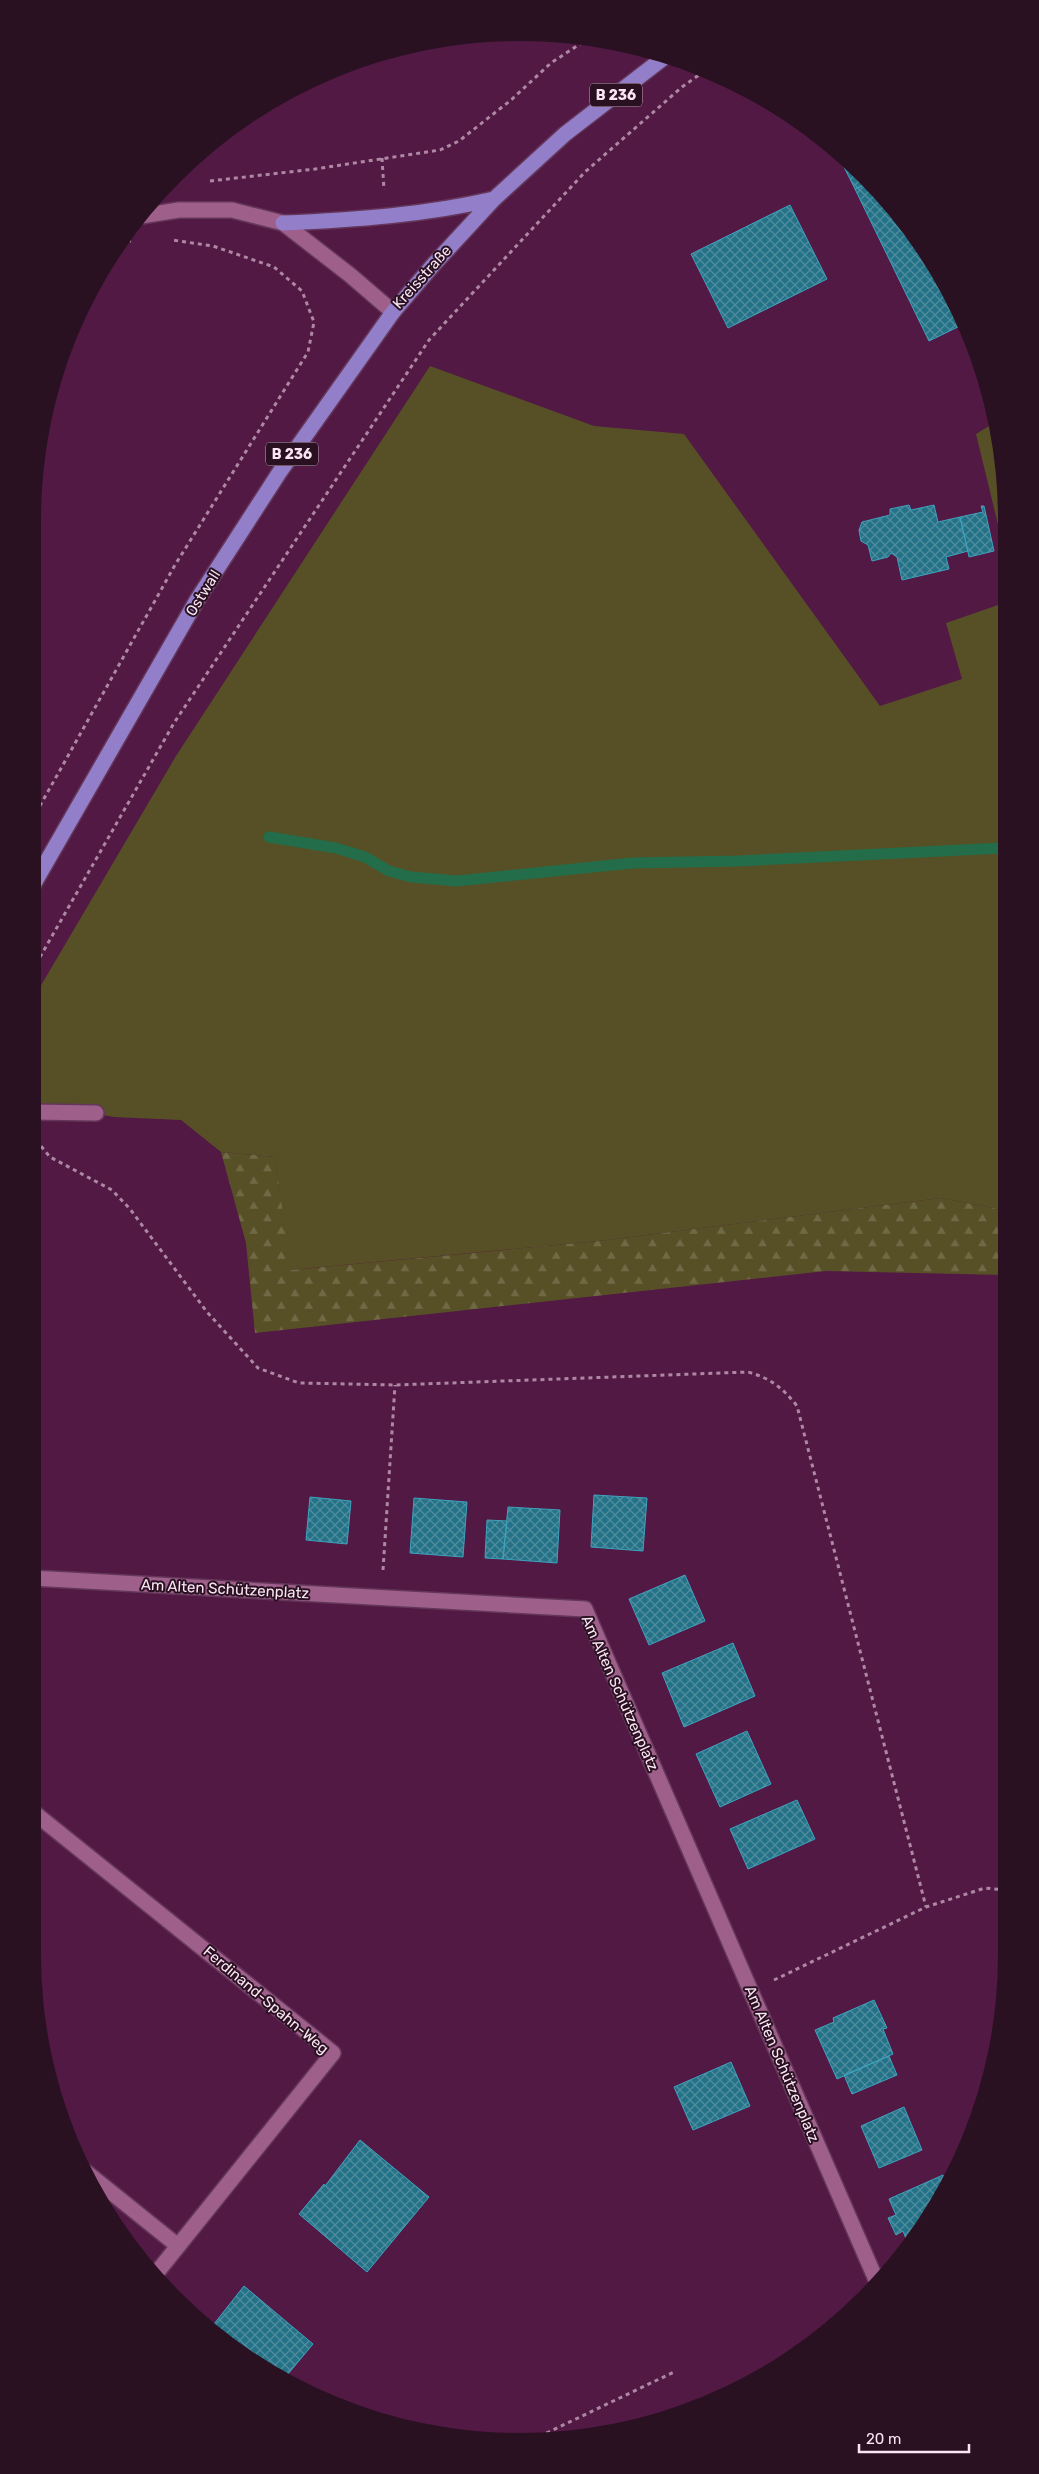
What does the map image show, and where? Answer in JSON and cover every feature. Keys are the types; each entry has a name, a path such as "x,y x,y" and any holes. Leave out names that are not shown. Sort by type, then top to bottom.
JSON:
{"main road":[{"name":"Kreisstraße","path":"393,312 494,199 566,134 658,62"},
{"path":"283,223 364,219 461,207 494,199"},
{"name":"Ostwall","path":"41,871 197,600 279,473 393,312"}],"street":[{"name":"Kreisstraße","path":"151,214 179,210 232,210 283,223 350,275 393,312"},
{"path":"41,1112 96,1113"},
{"name":"Am Alten Schützenplatz","path":"41,1579 585,1609 873,2276"},
{"name":"Ferdinand-Spahn-Weg","path":"41,1817 333,2052 159,2269"},
{"path":"99,2183 178,2246"}],"path":[{"path":"208,181 315,169 440,150 459,140 511,100 551,63 579,45"},
{"path":"41,955 174,723 429,340 586,172 682,87 697,76"},
{"path":"41,804 175,565 308,352 314,322 302,291 274,267 212,246 167,239"},
{"path":"131,241 140,240"},
{"path":"41,1146 50,1157 112,1190 130,1209 207,1312 258,1368 299,1383 394,1385 748,1372 763,1376 783,1389 797,1406 926,1907"},
{"path":"381,1598 394,1385"},
{"path":"750,1991 926,1907 985,1888 998,1889"},
{"path":"549,2432 676,2371"}],"green space":[{"path":"430,366 594,426 684,434 880,706 962,679 946,623 998,605 998,1209 941,1198 599,1241 290,1270 275,1157 221,1152 181,1120 114,1117 41,1103 41,985 176,756"},
{"path":"989,426 997,488 998,524 976,434"},
{"path":"221,1152 275,1157 291,1270 599,1241 941,1198 998,1209 998,1275 826,1271 255,1333 246,1243"}],"building":[{"path":"845,169 862,186 855,189"},
{"path":"862,186 899,228 934,280 957,327 929,341 855,189"},
{"path":"790,205 827,279 728,328 691,254"},
{"path":"909,505 911,510 934,505 938,522 960,517 968,551 946,557 949,569 902,580 897,557 891,553 888,557 872,561 868,545 861,541 859,530 862,522 890,515 890,509"},
{"path":"981,506 984,506 994,551 969,557 960,517 983,512"},
{"path":"594,1495 647,1498 643,1551 591,1547"},
{"path":"310,1497 351,1501 347,1544 306,1540"},
{"path":"414,1498 467,1502 463,1557 410,1553"},
{"path":"508,1507 560,1510 557,1563 503,1559"},
{"path":"487,1520 507,1521 503,1559 485,1558"},
{"path":"685,1575 705,1621 649,1645 629,1599"},
{"path":"733,1643 755,1696 684,1727 662,1673"},
{"path":"747,1731 771,1784 720,1807 696,1754"},
{"path":"797,1800 815,1839 748,1869 730,1829"},
{"path":"874,2000 887,2028 883,2029 893,2054 837,2079 815,2030 834,2022 833,2018"},
{"path":"889,2056 897,2075 852,2094 844,2075"},
{"path":"731,2062 750,2106 693,2130 674,2087"},
{"path":"904,2107 922,2150 879,2168 861,2126"},
{"path":"360,2140 429,2197 367,2272 299,2214 324,2184 325,2186"},
{"path":"943,2175 934,2194 905,2237 903,2231 896,2235 888,2218 896,2215 889,2199"},
{"path":"244,2286 313,2344 289,2373 254,2352 215,2323"}],"waterway":[{"path":"269,837 336,848 365,857 389,871 411,877 457,881 632,863 738,861 998,848"}]}
